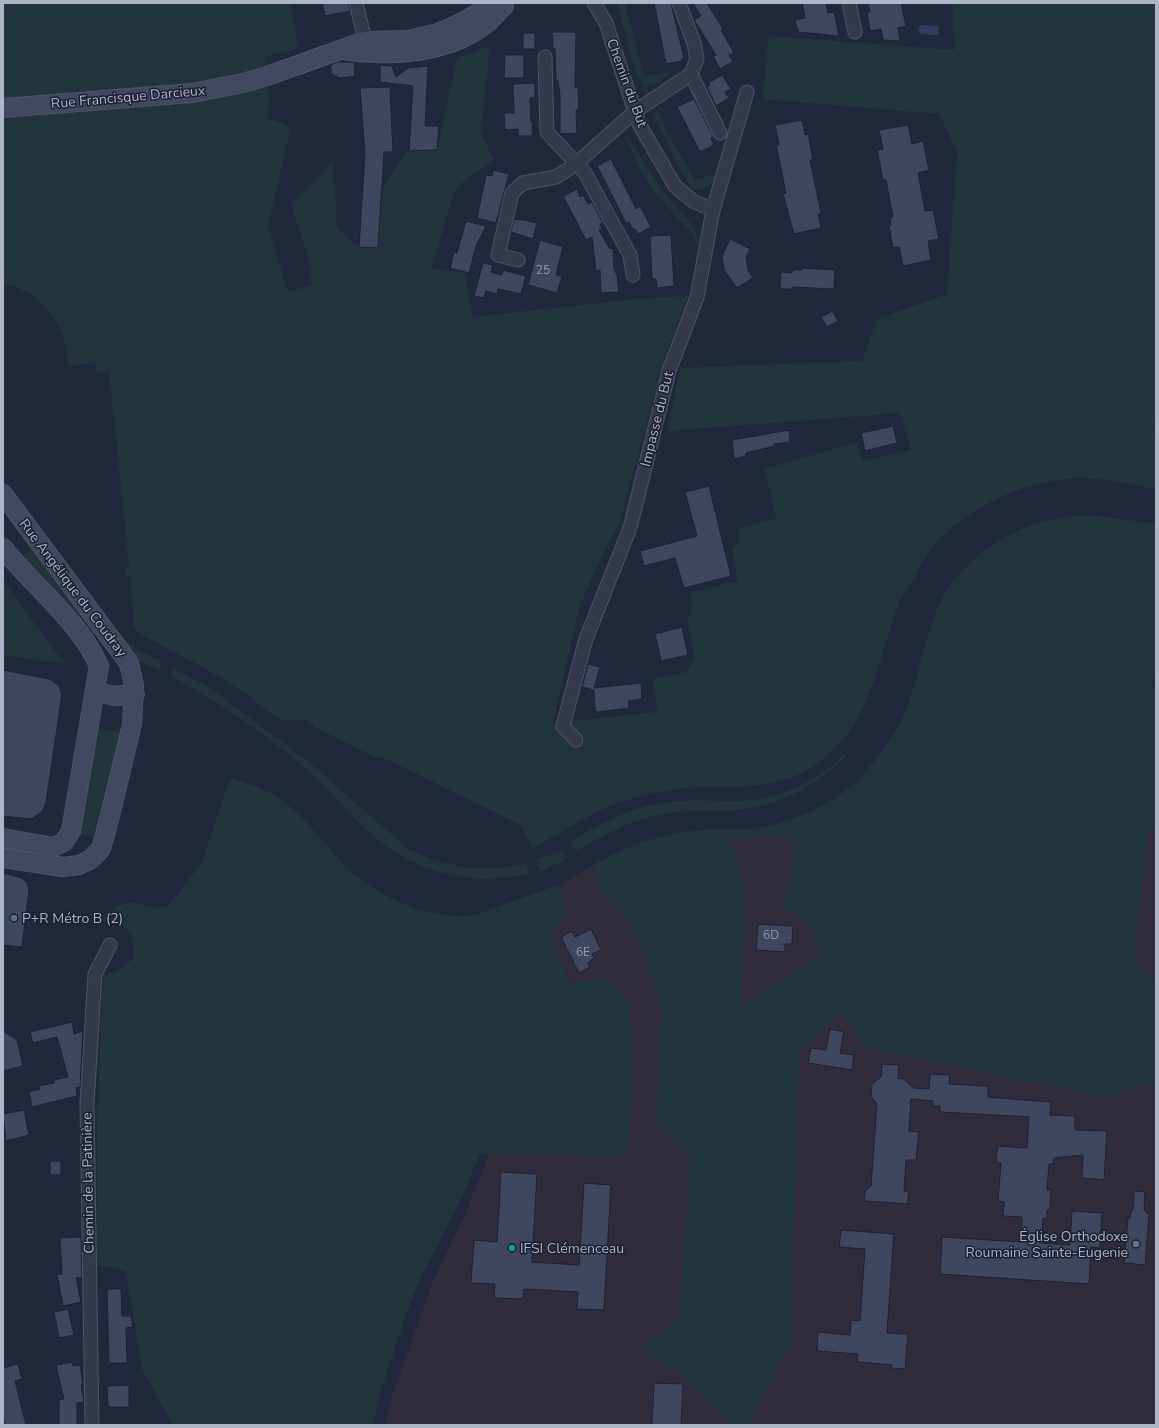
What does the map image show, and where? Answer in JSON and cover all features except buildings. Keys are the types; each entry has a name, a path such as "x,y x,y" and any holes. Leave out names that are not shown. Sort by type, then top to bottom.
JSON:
{"street":[{"path":"356,3 367,48"},
{"name":"Rue Francisque Darcieux","path":"3,108 192,93 268,76 343,50 367,48 438,33 459,24 496,3"},
{"name":"Rue Francisque Darcieux","path":"367,48 410,53 442,45 466,36 487,24 508,3"},
{"name":"Chemin du But","path":"594,3 606,23 634,112 675,186 693,201 713,210"},
{"name":"Chemin du But","path":"605,3 606,23"},
{"path":"518,260 498,255 512,193 523,183 556,177 576,164 634,112 691,74 697,59 694,43 680,3"},
{"path":"849,3 855,32"},
{"path":"545,57 547,132 585,173 630,255 633,275"},
{"path":"691,74 720,132"},
{"name":"Impasse du But","path":"576,740 563,726 586,639 630,528 669,371 698,296 713,210 747,92"},
{"name":"Rue Angélique du Coudray","path":"3,494 129,663 135,694 132,724 110,820 101,849 91,859 79,865 68,866 3,858"},
{"name":"Rue Angélique du Coudray","path":"3,548 44,592 87,644 98,666 96,691 89,717 70,831 64,842 53,847 3,838"},
{"name":"Rue Angélique du Coudray","path":"98,666 118,661 129,663"},
{"path":"96,691 113,696 135,694"},
{"name":"Chemin de la Patinière","path":"92,1425 87,1104 95,974 110,945"}],"shaded area":[{"path":"3,3 291,3 298,49 266,56 269,102 267,118 291,127 268,226 288,292 312,285 310,265 291,204 333,162 337,228 359,247 378,248 382,189 407,151 437,150 457,58 490,46 481,133 494,160 456,187 431,269 465,272 472,317 646,298 688,296 671,340 654,396 619,525 604,551 580,605 553,723 657,712 653,679 687,672 695,658 687,621 692,608 690,593 738,581 732,548 740,542 737,529 776,518 765,469 857,442 862,461 911,450 900,413 667,431 680,368 862,361 877,319 947,294 957,152 939,114 762,99 769,36 954,50 953,3 1156,3 1156,407 1154,433 1156,434 1156,489 1087,478 1057,480 1018,490 982,507 950,530 935,544 926,556 899,602 877,673 860,715 848,734 832,751 812,767 794,776 776,782 758,785 683,788 631,799 614,804 599,811 532,848 521,825 380,756 379,759 314,727 315,725 307,720 280,720 235,686 142,635 134,628 130,578 124,572 129,565 109,371 97,373 96,363 68,366 64,339 49,310 33,296 14,287 3,284"},
{"path":"617,3 625,3 644,76 670,72 658,84 657,82 654,85 651,83 646,87 650,94 646,97 641,79 635,71"},
{"path":"658,109 668,134 695,180 719,173 712,184 701,189 692,189 677,164 654,115"},
{"path":"624,132 665,194 694,227 700,248 698,247 692,233 655,193 638,166"},
{"path":"1099,516 1156,524 1156,670 1152,688 1156,689 1156,828 1148,827 1134,956 1152,984 1156,986 1156,1080 1106,1098 863,1047 842,1010 799,1053 791,1343 749,1425 731,1425 686,1378 641,1348 680,1315 690,1153 656,1123 662,1009 648,965 631,927 614,902 600,888 592,866 631,846 659,837 703,830 754,829 796,818 822,806 847,790 864,774 899,725 910,699 936,611 945,593 958,576 972,561 988,548 1025,528 1045,521 1065,517","holes":["794,834 794,860 781,905 807,920 821,956 740,1007 746,893 730,839"]},
{"path":"36,546 98,632 88,638 19,558"},
{"path":"3,581 65,664 3,655"},
{"path":"121,635 136,649 161,661 160,671 133,658 116,638"},
{"path":"173,669 207,686 309,762 407,848 430,859 467,868 501,868 526,864 530,874 485,879 464,877 444,874 406,858 387,847 369,832 321,783 298,762 264,735 209,698 172,677"},
{"path":"93,728 125,732 96,839 78,833"},
{"path":"844,755 846,756 835,767 810,786 767,804 737,810 664,814 619,828 578,850 573,849 571,844 572,841 604,823 649,805 698,800 750,800 779,794 807,782 820,774"},
{"path":"232,778 262,789 279,798 288,805 306,821 345,866 357,877 388,897 423,910 440,915 474,915 561,884 565,917 549,931 571,984 607,977 628,1002 632,1036 633,1083 627,1156 480,1154 461,1199 420,1279 381,1391 373,1425 173,1425 142,1369 126,1271 97,1265 97,1120 103,975 117,971 134,958 132,937 124,926 107,922 103,915 116,907 130,902 158,908 168,905 184,887 203,860 227,787"},
{"path":"1148,827 1156,828 1156,986 1152,984 1134,956"},
{"path":"794,834 794,860 781,905 807,920 842,1010 1106,1098 1156,1080 1156,1425 385,1425 390,1402 432,1283 465,1214 489,1154 627,1155 633,1083 632,1036 628,1002 607,977 572,984 549,931 565,917 561,884 592,866 600,888 614,902 631,927 648,965 746,893 730,839"},
{"path":"563,850 567,857 563,861 540,871 535,860"}],"water":[{"path":"921,25 939,26 938,35 921,34 918,29"}],"place":[{"name":"P+R Métro B (2)","path":"14,918"},
{"name":"Église Orthodoxe Roumaine Sainte-Eugenie","path":"1136,1244"},
{"name":"IFSI Clémenceau","path":"512,1248"}]}
